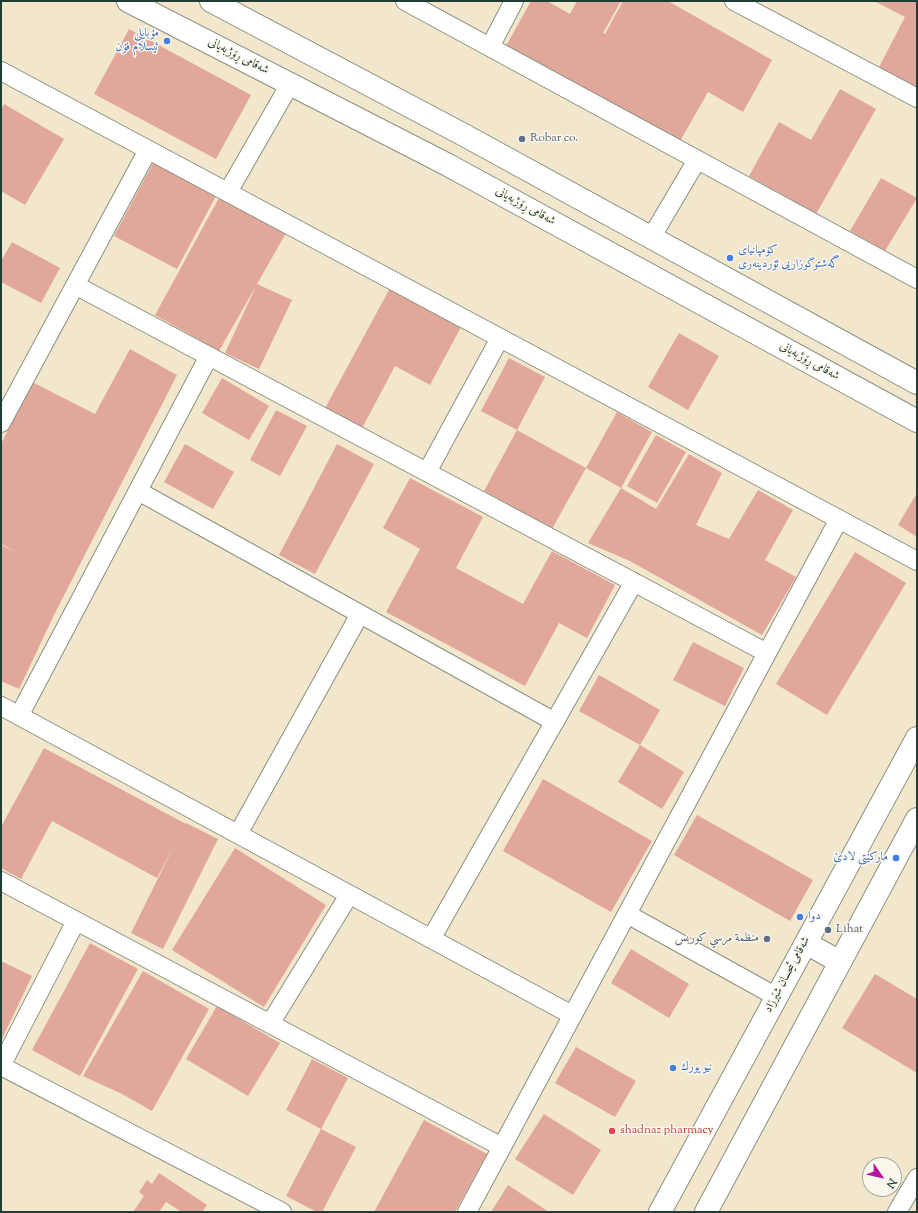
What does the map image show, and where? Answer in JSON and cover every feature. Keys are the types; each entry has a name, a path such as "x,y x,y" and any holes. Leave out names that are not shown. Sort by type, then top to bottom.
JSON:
{"street":[{"name":"شەقامی ڕۆژبەیانی","path":"128,1 448,165 917,421"},
{"path":"211,1 235,6 464,135 917,383"},
{"path":"405,1 917,279"},
{"path":"490,47 514,1"},
{"path":"734,1 917,98"},
{"path":"2,73 917,560"},
{"path":"228,192 290,84"},
{"path":"448,165 464,135"},
{"path":"1,423 148,150"},
{"path":"651,238 697,160"},
{"path":"75,285 767,653"},
{"path":"427,472 500,338"},
{"path":"19,716 209,356"},
{"path":"138,491 555,722"},
{"path":"466,1212 839,519"},
{"path":"431,939 634,582"},
{"path":"238,834 360,614"},
{"path":"1,706 572,1016"},
{"name":"شەقامی ئیحسان شێرزاد","path":"660,1212 917,738"},
{"path":"706,1212 840,962 915,827"},
{"path":"1,881 502,1147"},
{"path":"270,1024 350,895"},
{"path":"627,914 777,997"},
{"path":"76,921 1,1066 282,1212"},
{"path":"806,943 840,962"},
{"path":"897,1212 917,1178"}],"building":[{"path":"531,1 547,1 570,14 577,1 621,1 603,33 605,34 623,1 668,1 772,60 743,112 708,92 679,143 506,46"},
{"path":"874,1 917,1 917,89 878,69 905,17"},
{"path":"129,29 251,95 216,159 94,94"},
{"path":"840,89 876,109 816,214 749,176 779,122 811,140"},
{"path":"4,104 64,139 25,205 1,191 1,110"},
{"path":"154,161 217,194 177,269 114,236"},
{"path":"881,178 917,198 885,251 850,231"},
{"path":"220,196 286,233 219,351 155,315"},
{"path":"12,242 60,268 41,303 1,282 1,261"},
{"path":"257,284 292,300 259,369 225,353"},
{"path":"390,288 461,327 430,385 395,366 360,432 323,412"},
{"path":"679,333 719,356 688,410 648,387"},
{"path":"130,349 177,375 55,613 19,689 1,681 1,545 16,552 1,544 1,444 32,382 95,414"},
{"path":"509,358 545,377 517,430 481,411"},
{"path":"222,378 269,406 249,440 202,413"},
{"path":"276,410 307,426 280,476 250,460"},
{"path":"617,412 652,432 621,488 586,468"},
{"path":"517,430 586,468 552,529 484,491"},
{"path":"656,435 686,452 657,503 627,486"},
{"path":"185,444 234,472 213,509 164,482"},
{"path":"337,444 374,464 315,574 279,555"},
{"path":"689,454 722,473 696,525 729,539 758,490 793,510 765,560 796,577 762,635 630,561 588,543 621,488 656,509"},
{"path":"410,478 483,517 456,568 523,604 552,551 615,585 587,638 559,623 525,686 386,612 420,549 383,528"},
{"path":"917,493 917,537 898,525"},
{"path":"855,552 906,583 827,715 776,684"},
{"path":"693,642 744,668 725,706 673,680"},
{"path":"599,675 660,710 640,745 579,711"},
{"path":"640,745 684,772 662,809 618,782"},
{"path":"44,748 186,824 218,839 163,949 131,933 174,846 157,878 52,821 21,879 1,868 1,827"},
{"path":"543,779 652,841 611,912 503,851"},
{"path":"697,815 813,880 790,921 674,855"},
{"path":"235,848 326,905 264,1007 172,950"},
{"path":"90,943 138,969 80,1076 32,1050"},
{"path":"631,949 689,984 669,1018 611,983"},
{"path":"1,961 32,976 1,1041"},
{"path":"143,971 209,1009 152,1111 122,1094 83,1076"},
{"path":"875,974 917,999 917,1073 842,1028"},
{"path":"217,1006 280,1043 248,1096 186,1059"},
{"path":"576,1047 636,1081 615,1117 555,1083"},
{"path":"312,1059 348,1078 321,1129 286,1110"},
{"path":"544,1114 601,1150 573,1195 515,1159"},
{"path":"424,1120 487,1154 455,1212 374,1212"},
{"path":"321,1129 356,1147 322,1212 317,1212 286,1196"},
{"path":"159,1173 207,1205 202,1212 180,1212 166,1202 159,1212 133,1212 144,1196 139,1192 147,1180 152,1184"},
{"path":"508,1185 549,1212 491,1212"}],"place":[{"name":"مۆبایلی ئیسلام فۆن","path":"167,41"},
{"name":"Robar co.","path":"522,139"},
{"name":"کۆمپانیای گەشتوگوزاریی ئۆردینەری","path":"730,258"},
{"name":"مارکێتی لادێ","path":"896,858"},
{"name":"دوا","path":"800,917"},
{"name":"Lihat","path":"828,930"},
{"name":"منظمة مرسي كوربس","path":"767,939"},
{"name":"نيو يورك","path":"673,1068"},
{"name":"shadnaz pharmacy","path":"612,1131"}]}
